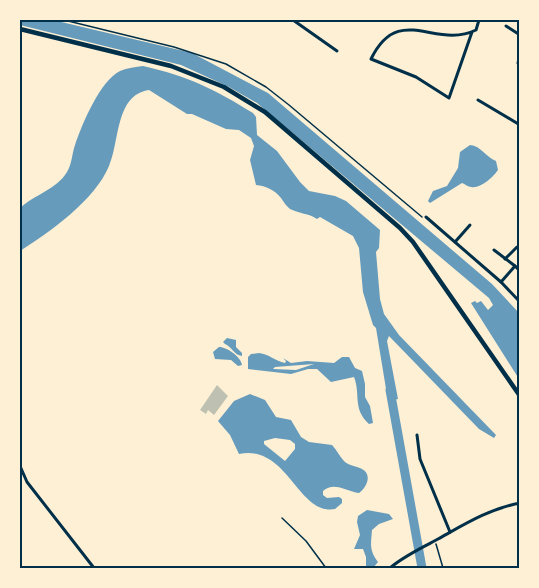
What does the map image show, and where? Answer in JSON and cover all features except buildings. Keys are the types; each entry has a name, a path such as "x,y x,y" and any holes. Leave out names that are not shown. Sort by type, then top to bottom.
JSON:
{"main road":[{"path":"20,29 180,68 214,82 254,104 408,236 519,396"}],"street":[{"path":"292,20 337,51"},
{"path":"472,32 457,34 395,32 382,41 371,59 416,77 449,98 472,32 478,27 480,20"},
{"path":"506,26 519,35"},
{"path":"519,55 519,67"},
{"path":"478,100 519,124"},
{"path":"426,218 501,282 519,302"},
{"path":"455,242 470,225"},
{"path":"505,259 517,247"},
{"path":"494,250 519,271"},
{"path":"501,282 514,266"},
{"path":"417,435 420,459 450,532"},
{"path":"20,466 27,482 94,568"},
{"path":"390,568 478,516 519,503"}],"lane":[{"path":"282,518 306,541 326,568"}],"path":[{"path":"435,545 443,568"}],"water":[{"path":"20,20 53,20 192,53 268,93 492,284 519,313 519,379 471,303 481,301 488,310 493,305 489,298 257,103 181,65 20,25"},
{"path":"143,66 200,84 253,113 256,117 257,135 277,151 309,191 335,196 346,201 380,230 379,248 376,252 380,299 384,314 399,335 496,435 494,438 479,429 389,336 387,341 398,399 388,401 376,328 373,325 363,292 359,248 353,236 320,217 317,219 290,209 279,195 267,187 256,185 250,160 254,146 251,138 239,130 226,129 187,114 149,90 130,100 124,110 109,166 93,191 58,225 20,251 20,208 63,178 70,166 82,126 106,84 120,71"},
{"path":"470,145 477,147 496,161 498,170 479,186 470,187 462,183 430,203 428,201 433,191 447,186 458,168 460,152"},
{"path":"227,338 236,340 236,347 242,356 223,342"},
{"path":"219,347 233,353 242,365 238,366 231,360 215,359 213,352"},
{"path":"251,354 263,354 285,363 283,358 291,363 307,361 334,363 342,357 349,357 355,368 362,371 365,397 370,406 373,423 369,424 360,412 354,377 331,382 317,369 291,374 248,369 248,357","holes":["314,364 296,370 273,369"]},
{"path":"250,394 265,400 276,417 291,420 301,437 309,442 332,445 346,463 365,472 368,478 364,488 359,493 336,487 327,488 323,491 323,495 327,498 339,497 342,503 335,509 322,508 311,502 269,459 256,454 239,454 230,435 218,421 234,401","holes":["275,438 290,440 295,444 295,449 285,461 264,444 264,441"]},
{"path":"367,510 389,514 393,519 379,524 372,530 372,550 378,562 373,568 366,568 363,549 354,549 360,535 358,516"}],"waterway":[{"path":"390,390 422,568"}]}
